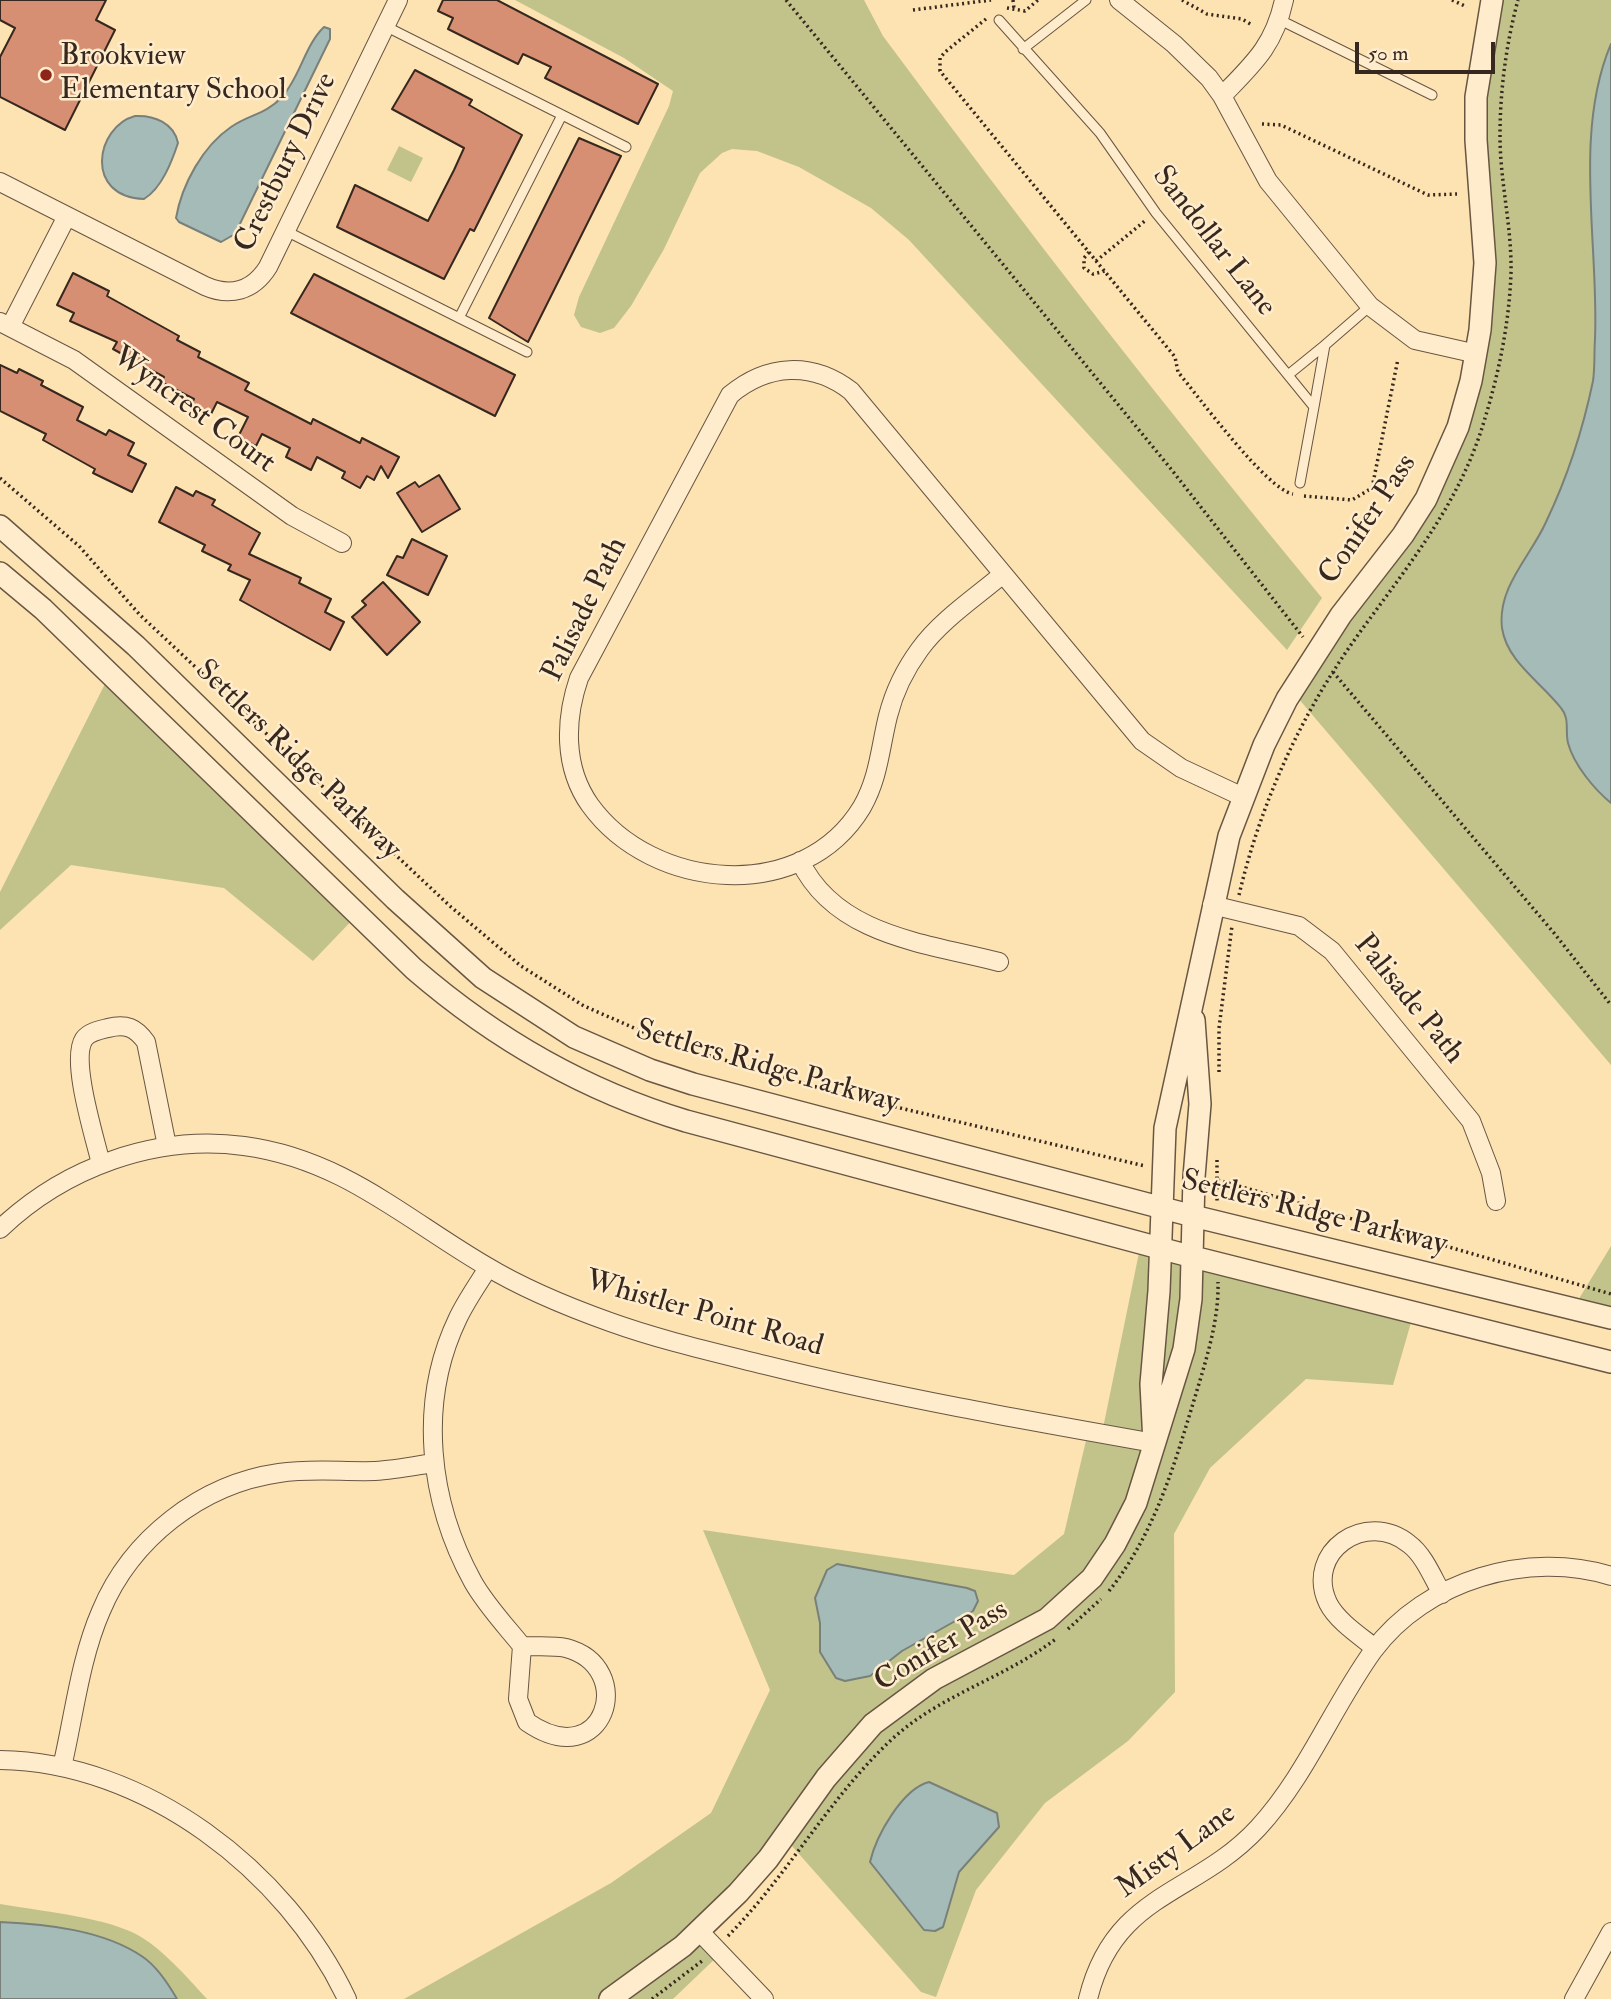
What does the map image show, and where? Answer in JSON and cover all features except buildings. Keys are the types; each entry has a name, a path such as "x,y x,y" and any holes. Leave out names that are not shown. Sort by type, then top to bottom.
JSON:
{"street":[{"name":"Crestbury Drive","path":"0,182 205,286 225,292 244,289 258,281 286,231 398,0"},
{"path":"1119,0 1194,62 1222,96 1268,181 1370,306 1415,340 1477,354"},
{"path":"1222,96 1268,47 1280,20 1284,0"},
{"name":"Conifer Pass","path":"1154,1443 1151,1384 1165,1128 1212,905 1229,836 1243,797 1282,710 1311,659 1403,536 1426,499 1458,428 1477,354 1485,263 1476,140 1476,97 1492,0"},
{"name":"Wyncrest Court","path":"67,216 5,325 74,360 292,516 342,543"},
{"name":"Palisade Path","path":"1003,574 921,647 895,694 880,765 861,808 825,846 800,861 763,874 730,877 674,866 623,839 586,799 573,766 568,739 570,706 579,678 730,395 745,383 779,370 800,369 836,379 851,391 1142,741 1181,768 1243,797"},
{"name":"Settlers Ridge Parkway","path":"0,526 136,646 445,946 529,1010 608,1052 693,1084 1193,1216 1611,1318"},
{"path":"0,573 53,618 414,969 460,1009 512,1044 561,1072 642,1108 1193,1257 1611,1362"},
{"path":"800,861 816,890 859,922 883,932 999,962"},
{"name":"Palisade Path","path":"1212,905 1299,926 1332,951 1471,1121 1491,1173 1496,1201"},
{"name":"Conifer Pass","path":"610,1999 654,1969 700,1932 768,1859 826,1778 873,1724 934,1679 1047,1619 1092,1578 1115,1544 1136,1503 1184,1349 1193,1257 1200,1104 1192,1006"},
{"path":"101,1164 79,1062 84,1039 103,1029 128,1026 138,1031 146,1042 167,1146"},
{"name":"Whistler Point Road","path":"0,1229 35,1200 101,1164 167,1146 240,1145 302,1158 356,1182 488,1268 610,1322 699,1349 847,1385 1154,1443"},
{"path":"488,1268 457,1319 436,1389 433,1463 440,1503 473,1583 522,1646 518,1699 527,1722 560,1739 578,1736 595,1726 606,1706 607,1688 598,1671 566,1648 522,1646"},
{"path":"62,1767 91,1640 101,1610 135,1554 159,1530 187,1508 217,1491 251,1478 279,1473 378,1471 433,1463"},
{"path":"1375,1648 1337,1615 1329,1604 1324,1589 1328,1560 1350,1536 1366,1530 1383,1530 1410,1544 1442,1594"},
{"name":"Misty Lane","path":"1088,1999 1102,1959 1120,1931 1141,1909 1234,1850 1277,1805 1375,1648 1406,1618 1442,1594 1487,1575 1521,1568 1563,1566 1611,1576"},
{"path":"0,1760 62,1767 96,1775 172,1811 217,1840 248,1865 305,1933 347,1999"},
{"path":"700,1932 764,1999"},
{"path":"1574,1999 1611,1932"}],"lane":[{"path":"1023,49 1086,0"},
{"name":"Sandollar Lane","path":"996,17 1100,133 1156,213 1314,407"},
{"path":"1280,20 1432,95"},
{"path":"385,26 626,147"},
{"path":"459,318 562,115"},
{"path":"286,231 527,352"},
{"path":"1288,376 1370,306"},
{"path":"1300,483 1325,345"}],"path":[{"path":"786,0 1171,469 1300,634"},
{"path":"913,10 991,0"},
{"path":"1013,0 1014,9"},
{"path":"1002,7 1025,11 1038,0"},
{"path":"1182,0 1207,15 1242,19 1252,24"},
{"path":"1452,0 1467,7"},
{"path":"996,17 945,52 940,58 940,71 1175,356 1178,372 1278,489 1287,493 1342,502 1361,498 1372,488 1398,359"},
{"path":"1262,124 1281,125 1427,195 1458,194"},
{"path":"1096,261 1156,213"},
{"path":"1089,252 1084,258 1084,268 1093,274 1105,271"},
{"path":"0,478 79,546 140,615 451,907 521,966 584,1006 673,1045 837,1093 1140,1165"},
{"path":"1333,673 1611,1005"},
{"path":"1219,1180 1611,1294"}],"green space":[{"path":"515,0 864,0 883,36 1044,250 1322,598 1287,650 909,240 871,208 799,167 757,151 732,149 722,153 700,173 664,249 631,306 614,328 600,333 581,327 574,315 579,297 669,106 673,91 624,58"},
{"path":"1492,0 1611,0 1611,1065 1292,691 1403,536 1471,381 1478,179"},
{"path":"399,146 423,158 411,182 387,170"},
{"path":"110,674 358,914 313,961 224,888 71,865 0,930 0,892"},
{"path":"1141,1243 1414,1312 1393,1385 1306,1379 1210,1468 1174,1534 1175,1692 1128,1741 1045,1803 976,1890 936,1997 921,1992 784,1837 701,1932 721,1953 673,1999 404,1999 611,1883 711,1813 770,1690 703,1530 1014,1575 1064,1534 1088,1432 1102,1433"},
{"path":"1611,1246 1611,1318 1577,1302"},
{"path":"0,1904 86,1918 134,1933 164,1954 207,1999 0,1999"}],"water":[{"path":"324,27 330,29 330,39 235,234 221,242 179,222 176,218 183,192 195,167 211,144 231,127 270,107 282,97 317,34"},
{"path":"1611,44 1611,803 1592,784 1575,760 1568,743 1564,712 1511,651 1502,628 1502,613 1516,572 1540,535 1561,488 1593,381 1595,303 1590,152 1593,114 1600,78"},
{"path":"135,116 149,117 168,125 178,143 161,181 144,199 125,195 112,187 104,175 102,161 104,147 111,133 121,123"},
{"path":"837,1564 967,1588 975,1591 978,1601 973,1611 902,1651 870,1676 845,1681 836,1678 820,1652 820,1623 815,1598 827,1570"},
{"path":"929,1782 997,1813 999,1827 959,1872 943,1927 935,1931 924,1930 870,1862 884,1827 900,1804 919,1786"},
{"path":"0,1922 74,1930 111,1940 148,1961 177,1999 0,1999"}],"place":[{"name":"Brookview Elementary School","path":"46,75"}]}
